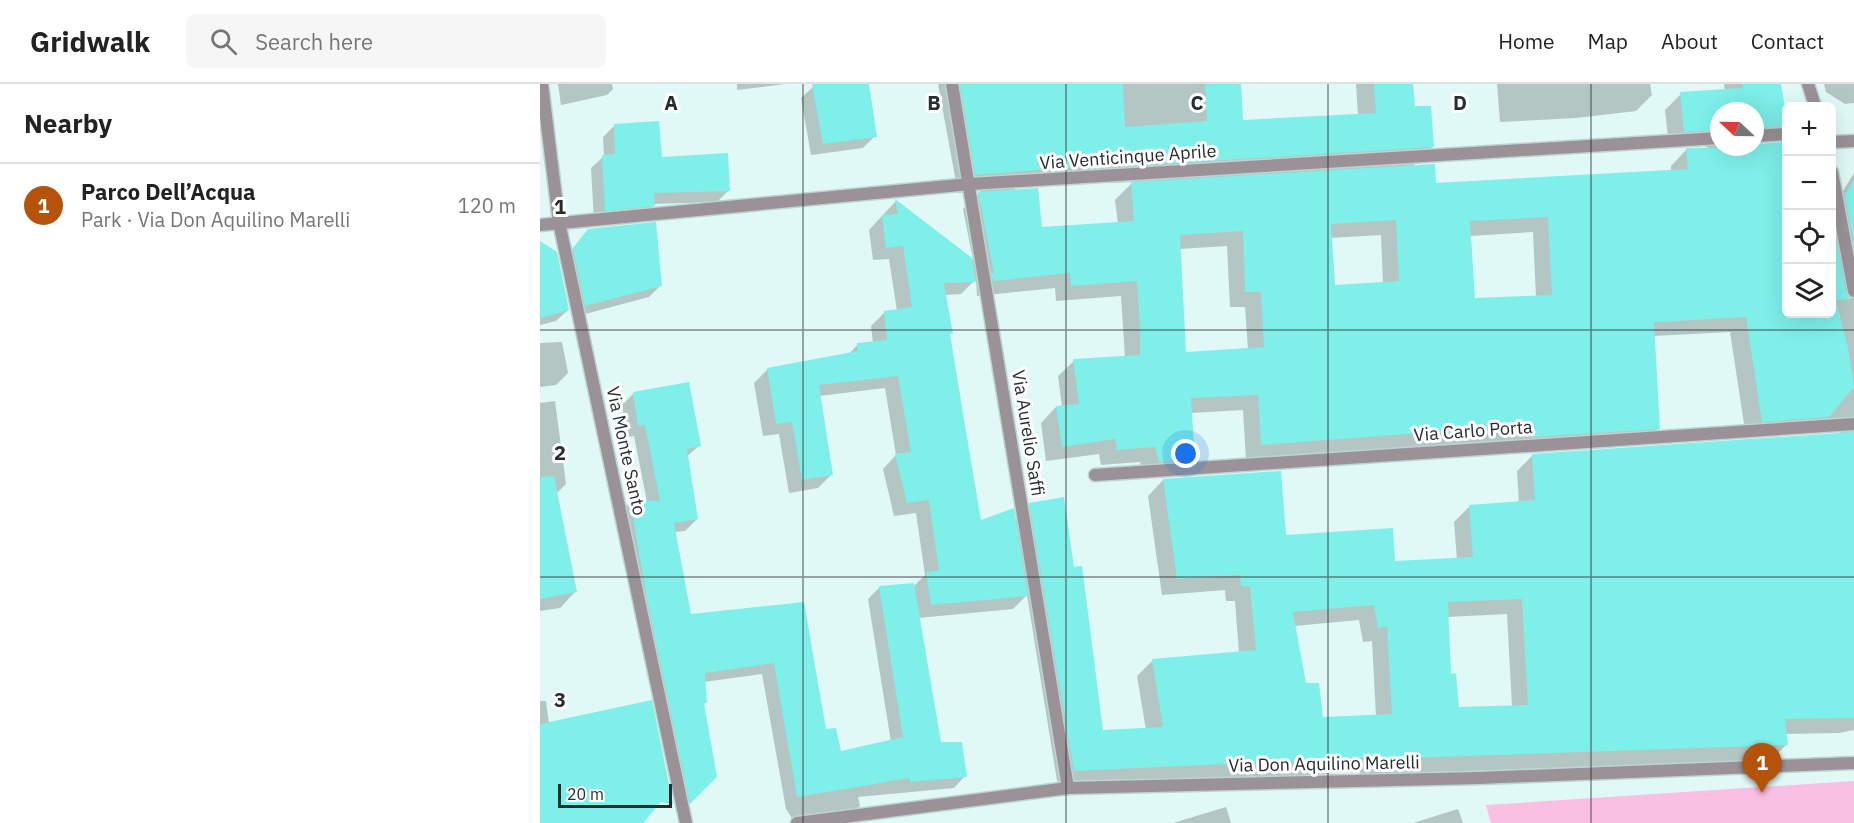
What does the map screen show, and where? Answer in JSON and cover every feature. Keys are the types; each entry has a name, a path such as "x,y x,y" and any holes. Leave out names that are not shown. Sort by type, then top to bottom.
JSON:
{"street":[{"name":"Via Monte Santo","path":"542,84 559,222 686,823"},
{"name":"Via Aurelio Saffi","path":"952,84 1068,788"},
{"path":"1808,84 1814,102"},
{"path":"1764,135 1782,134"},
{"name":"Via Venticinque Aprile","path":"540,225 970,184 1710,139"},
{"path":"1836,142 1854,141"},
{"path":"1836,194 1854,291"},
{"name":"Via Carlo Porta","path":"1095,475 1854,424"},
{"name":"Via Don Aquilino Marelli","path":"797,823 1068,788 1479,778 1854,763"}],"shaded area":[{"path":"1854,781 1854,823 1491,823 1486,805"}],"building":[{"path":"812,84 869,84 877,137 823,144"},
{"path":"960,84 1123,84 1125,127 1207,121 1205,84 1241,84 1243,120 1376,113 1374,84 1413,84 1415,106 1431,106 1434,147 1129,166 1129,163 975,175"},
{"path":"1742,84 1781,84 1784,102 1782,102 1782,126 1764,127 1764,102 1710,102 1710,131 1684,132 1680,92 1743,88"},
{"path":"659,121 662,157 728,153 730,191 654,193 655,206 605,211 602,155 615,154 614,124"},
{"path":"1782,142 1782,318 1836,318 1836,300 1848,348 1854,387 1829,417 1762,422 1746,317 1654,322 1660,429 1531,437 1530,425 1261,445 1258,395 1191,398 1195,460 1159,462 1155,447 1117,450 1115,439 1062,447 1056,406 1079,404 1073,359 1140,355 1137,281 1071,286 1070,273 993,281 991,272 994,274 978,192 1038,188 1042,227 1134,221 1131,182 1435,164 1436,183 1688,169 1686,148 1710,148 1710,156 1764,156 1764,143","holes":["1548,217 1552,295 1475,298 1470,221","1396,220 1399,281 1335,285 1331,224","1243,231 1245,292 1261,292 1264,347 1186,352 1180,235"]},
{"path":"1854,180 1854,246 1845,195"},
{"path":"895,199 972,258 976,282 944,283 965,425 981,520 1014,508 1028,596 931,605 926,572 939,570 929,500 907,503 895,454 911,452 898,376 819,385 833,475 802,480 792,422 776,424 767,368 858,351 857,343 887,340 884,311 912,307 903,246 886,248 882,215 898,214"},
{"path":"656,222 662,286 585,306 573,248 588,229"},
{"path":"1836,238 1846,292 1852,299 1836,300"},
{"path":"540,241 557,252 569,310 540,318"},
{"path":"689,382 701,446 687,449 698,519 674,523 691,614 804,602 826,729 836,728 841,751 903,737 879,586 914,583 941,742 962,742 967,777 910,782 910,778 797,797 774,663 705,673 707,703 704,703 717,777 690,804 647,599 630,500 660,501 645,425 638,426 633,392"},
{"path":"1854,432 1854,718 1785,719 1788,745 1376,759 1376,757 1074,771 1029,503 1064,497 1074,567 1082,566 1103,730 1163,727 1152,659 1256,650 1250,586 1241,586 1240,575 1177,579 1163,479 1281,471 1286,535 1393,528 1395,561 1473,557 1469,505 1535,500 1532,454","holes":["1522,599 1528,705 1459,707 1456,673 1451,674 1448,602","1374,605 1378,628 1387,626 1392,714 1323,717 1319,683 1306,683 1293,612"]},
{"path":"554,476 577,592 540,599 540,477"},
{"path":"652,700 673,804 661,802 643,823 540,823 540,724"}],"place":[{"name":"Parco Dell’Acqua","path":"1762,793"}]}
